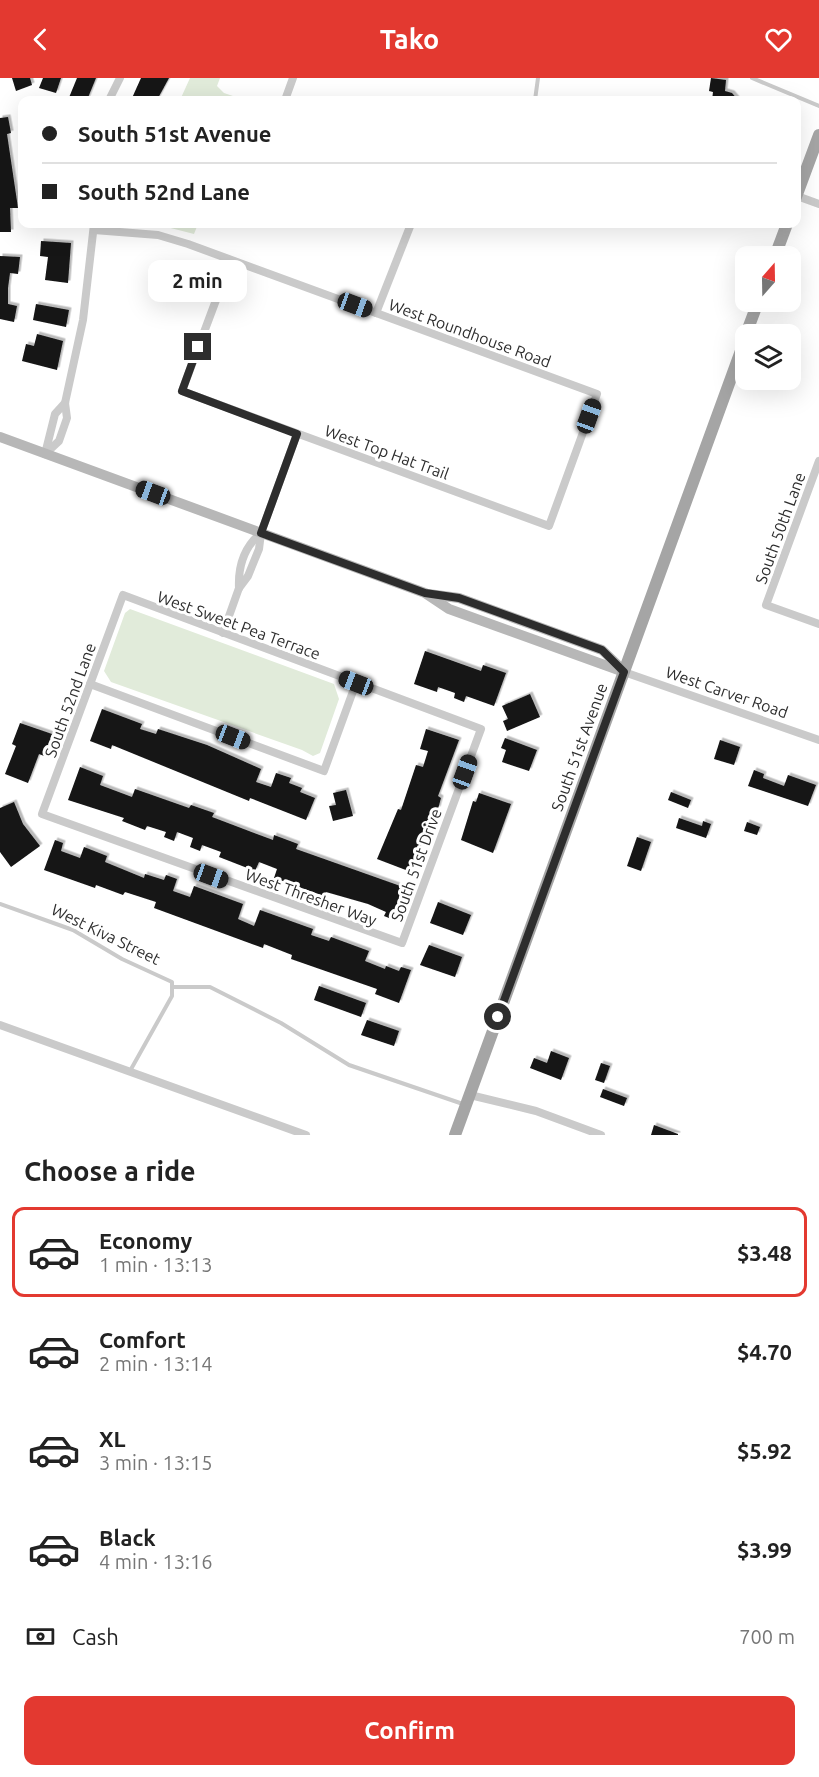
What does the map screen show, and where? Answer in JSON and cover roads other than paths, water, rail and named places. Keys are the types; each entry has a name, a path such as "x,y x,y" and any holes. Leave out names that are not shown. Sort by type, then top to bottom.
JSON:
{"main road":[{"path":"801,185 819,135"},
{"path":"779,246 786,228"},
{"name":"South 51st Avenue","path":"455,1135 735,366"}],"street":[{"path":"111,96 120,78"},
{"path":"286,96 293,78"},
{"path":"801,197 819,204"},
{"path":"45,454 58,441 67,418 64,403 83,320 94,228"},
{"name":"West Roundhouse Road","path":"102,228 160,235 597,394 549,526"},
{"path":"376,313 409,228"},
{"name":"West Top Hat Trail","path":"231,260 182,391 549,526"},
{"path":"45,454 55,414 64,403"},
{"path":"223,633 239,588 249,576 259,549 261,533 297,434"},
{"name":"West Carver Road","path":"0,437 425,593 449,609 819,740"},
{"name":"South 50th Lane","path":"819,461 816,481 766,605 819,624"},
{"name":"West Sweet Pea Terrace","path":"123,596 481,729"},
{"name":"South 52nd Lane","path":"42,814 123,596"},
{"path":"90,684 324,771 356,683"},
{"name":"South 51st Drive","path":"402,943 481,729"},
{"name":"West Thresher Way","path":"42,814 402,943"},
{"path":"0,1025 306,1135"},
{"path":"468,1100 536,1111 601,1135"}],"lane":[{"path":"536,96 538,78"},
{"path":"752,78 795,96"},
{"path":"801,98 819,106"},
{"name":"West Kiva Street","path":"0,904 73,930 122,959 167,978 173,987"},
{"path":"130,1072 172,996 173,987 210,987 281,1023 349,1065 468,1100"}]}
